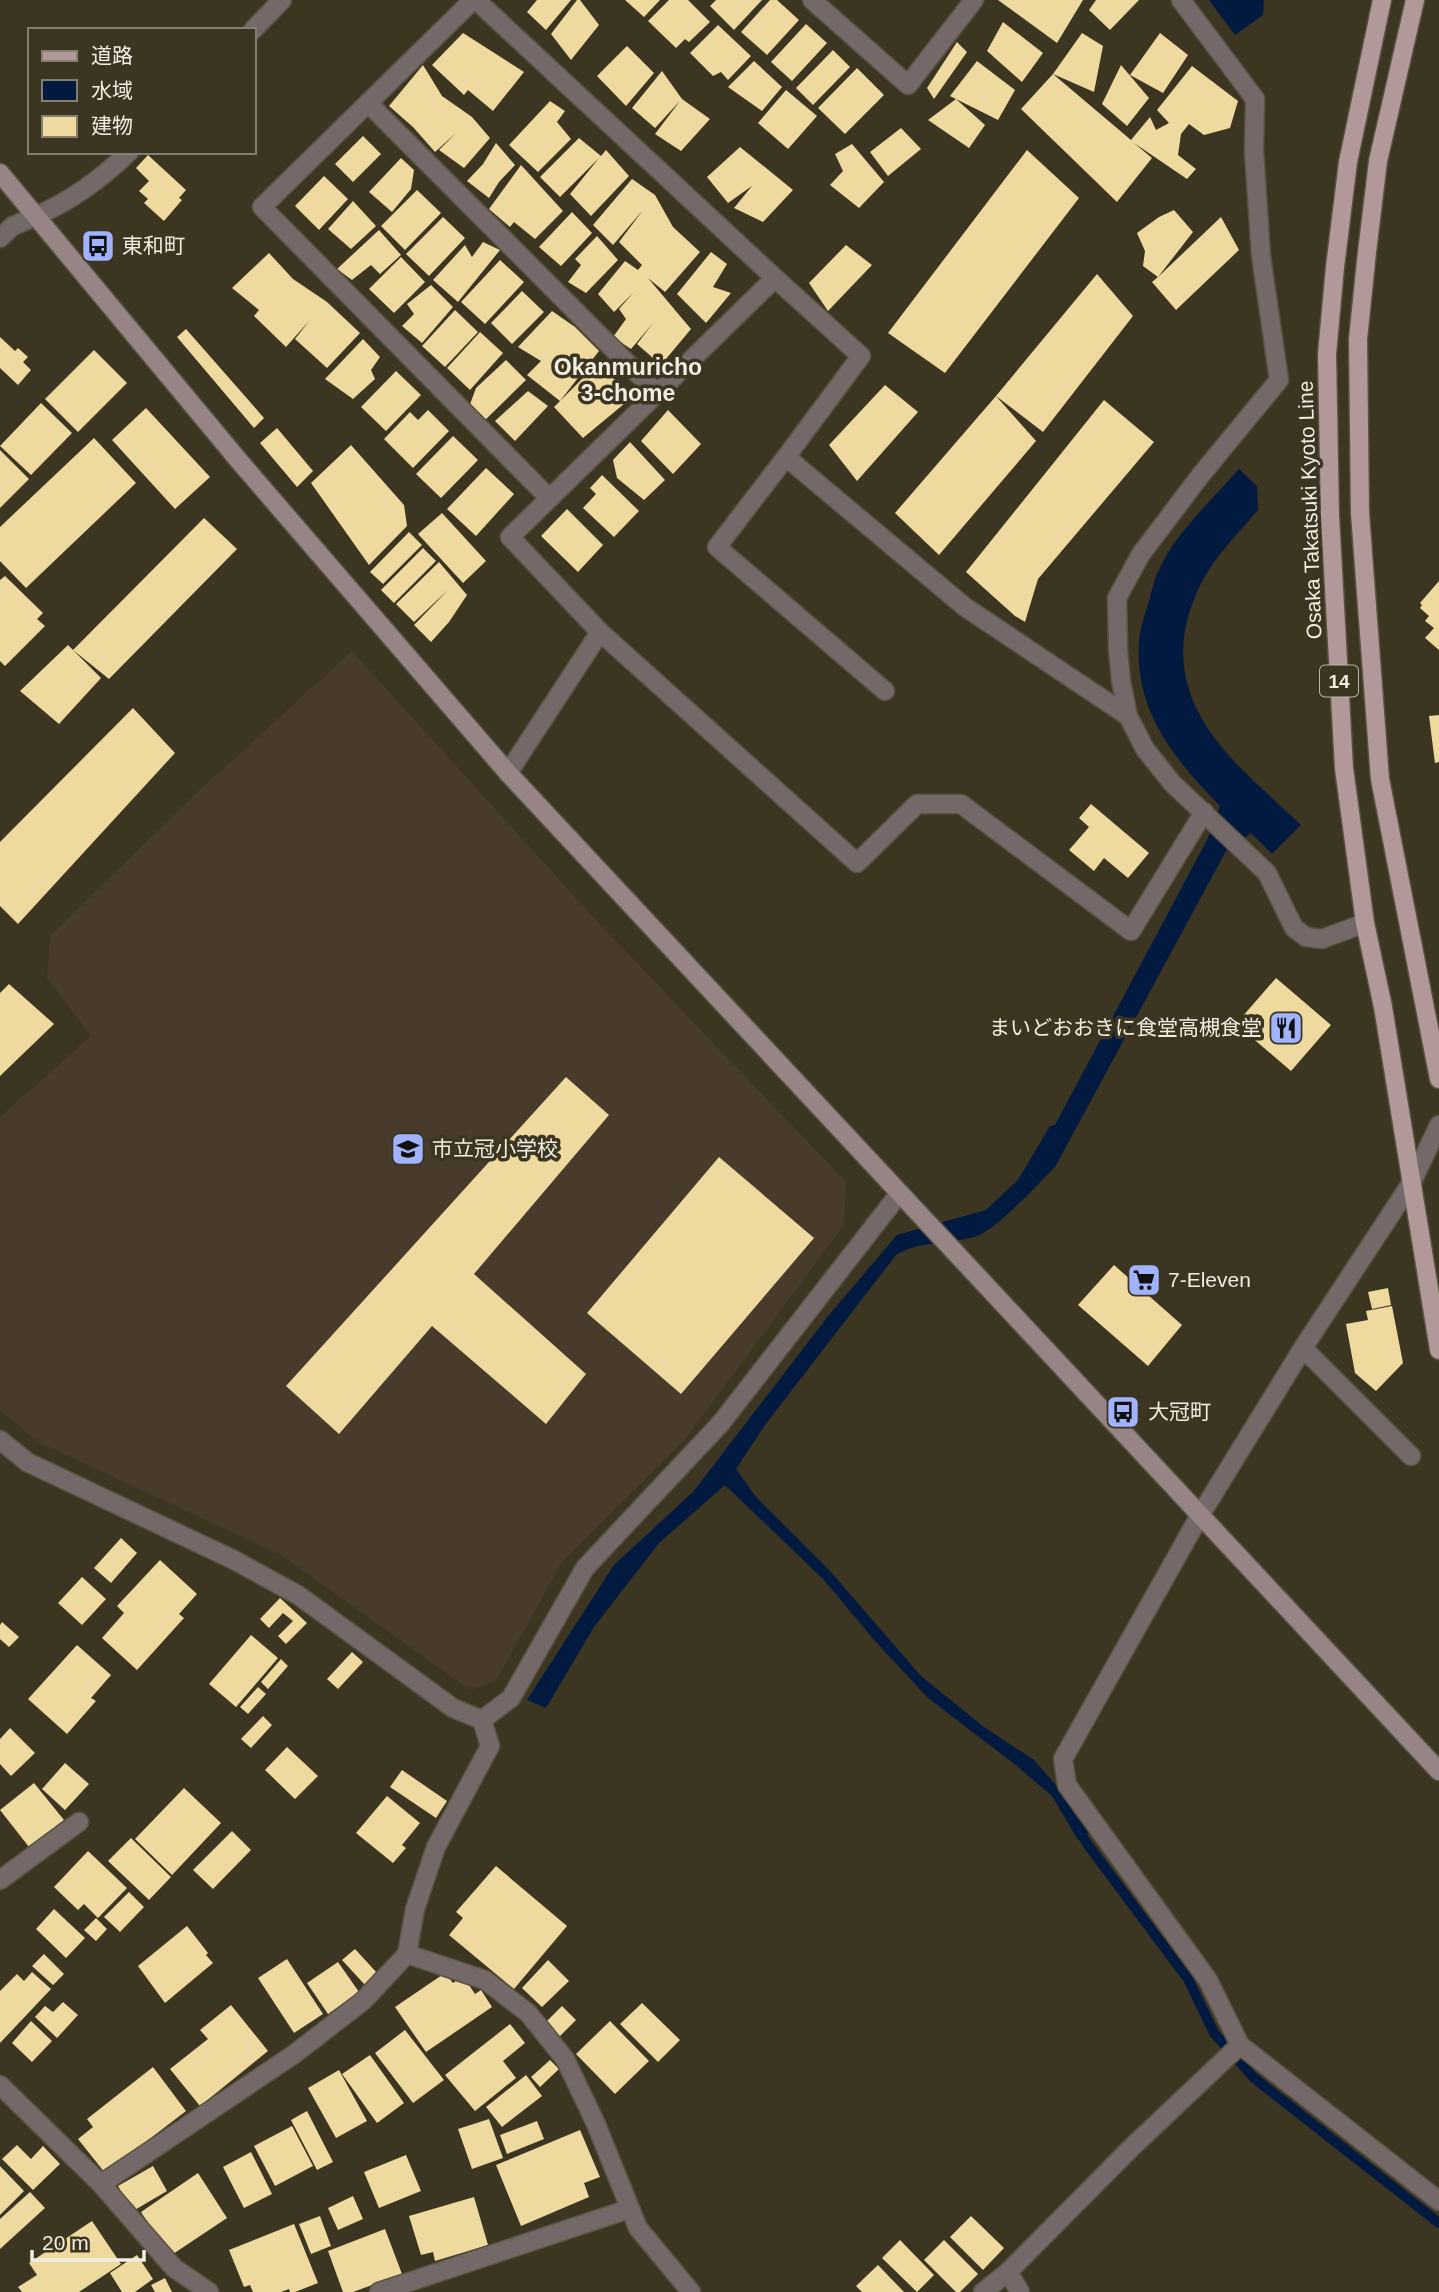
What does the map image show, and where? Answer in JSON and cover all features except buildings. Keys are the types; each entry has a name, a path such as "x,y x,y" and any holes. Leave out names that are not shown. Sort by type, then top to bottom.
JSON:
{"main road":[{"name":"Osaka Takatsuki Kyoto Line","path":"1382,0 1348,162 1327,354 1330,516 1344,768 1365,923 1383,1007 1439,1350"},
{"name":"14","path":"1415,0 1378,161 1367,253 1358,339 1360,513 1380,779 1439,1079"}],"street":[{"path":"255,28 282,0"},
{"path":"549,498 262,207 475,0 861,356 717,547 885,691"},
{"path":"812,0 908,85 974,0"},
{"path":"1181,0 1255,99 1254,151 1261,256 1279,380 1200,476 1141,554 1117,598 1121,681 1128,716 1144,749 1172,783 1267,873 1290,921 1299,933 1306,937 1322,939 1365,923"},
{"path":"368,103 657,393"},
{"path":"0,237 13,226 63,204 127,154"},
{"path":"0,173 240,462 508,773 1199,1517 1439,1771"},
{"path":"775,278 510,537 600,632 857,863 917,804 961,804 1131,931 1207,815"},
{"path":"786,457 965,607 1128,716"},
{"path":"508,773 600,632"},
{"path":"1439,1125 1412,1182 1303,1348 1199,1517 1063,1759 1067,1785 1208,1980 1240,2045 1439,2201"},
{"path":"482,1720 511,1698 585,1569 721,1423 899,1194"},
{"path":"1303,1348 1411,1455"},
{"path":"0,1440 27,1462 234,1560 298,1595 453,1708 482,1720"},
{"path":"101,2184 293,2055 363,2001 407,1954 415,1909 436,1847 490,1746 482,1720"},
{"path":"0,1880 79,1822"},
{"path":"407,1954 485,1980 528,2013 565,2059 596,2124 638,2228 691,2292"},
{"path":"983,2292 1008,2272 1132,2147 1240,2045"},
{"path":"0,2085 101,2184 174,2268 209,2292"},
{"path":"380,2292 629,2209"},
{"path":"1008,2272 1020,2292"}],"shaded area":[{"name":"市立冠小学校","path":"352,651 594,918 846,1182 844,1225 687,1437 562,1562 496,1681 470,1690 281,1555 36,1441 0,1410 0,1117 91,1036 47,978 50,936 190,799"}],"water":[{"path":"1209,0 1264,0 1263,15 1235,35"},
{"path":"1239,469 1257,486 1258,510 1227,545 1205,576 1185,628 1184,667 1191,695 1218,743 1237,765 1301,825 1272,854 1251,833 1226,851 1055,1167 1016,1206 983,1233 974,1237 914,1247 896,1255 765,1425 736,1469 756,1497 830,1571 921,1676 984,1727 1034,1760 1061,1791 1089,1832 1078,1840 1052,1796 928,1698 823,1579 725,1485 659,1543 594,1627 546,1708 527,1700 614,1565 693,1492 829,1315 897,1235 986,1210 1018,1180 1050,1126 1055,1125 1207,840 1220,806 1188,771 1161,733 1143,690 1139,642 1154,581 1166,556 1185,530"}],"waterway":[{"path":"1077,1827 1188,1979 1214,2033 1254,2078 1439,2223"}],"place":[{"name":"東和町","path":"98,246"},
{"name":"まいどおおきに食堂高槻食堂","path":"1286,1028"},
{"name":"市立冠小学校","path":"408,1149"},
{"name":"7-Eleven","path":"1144,1280"},
{"name":"大冠町","path":"1123,1412"}],"district":[{"name":"Okanmuricho 3-chome","path":"628,380"}]}
